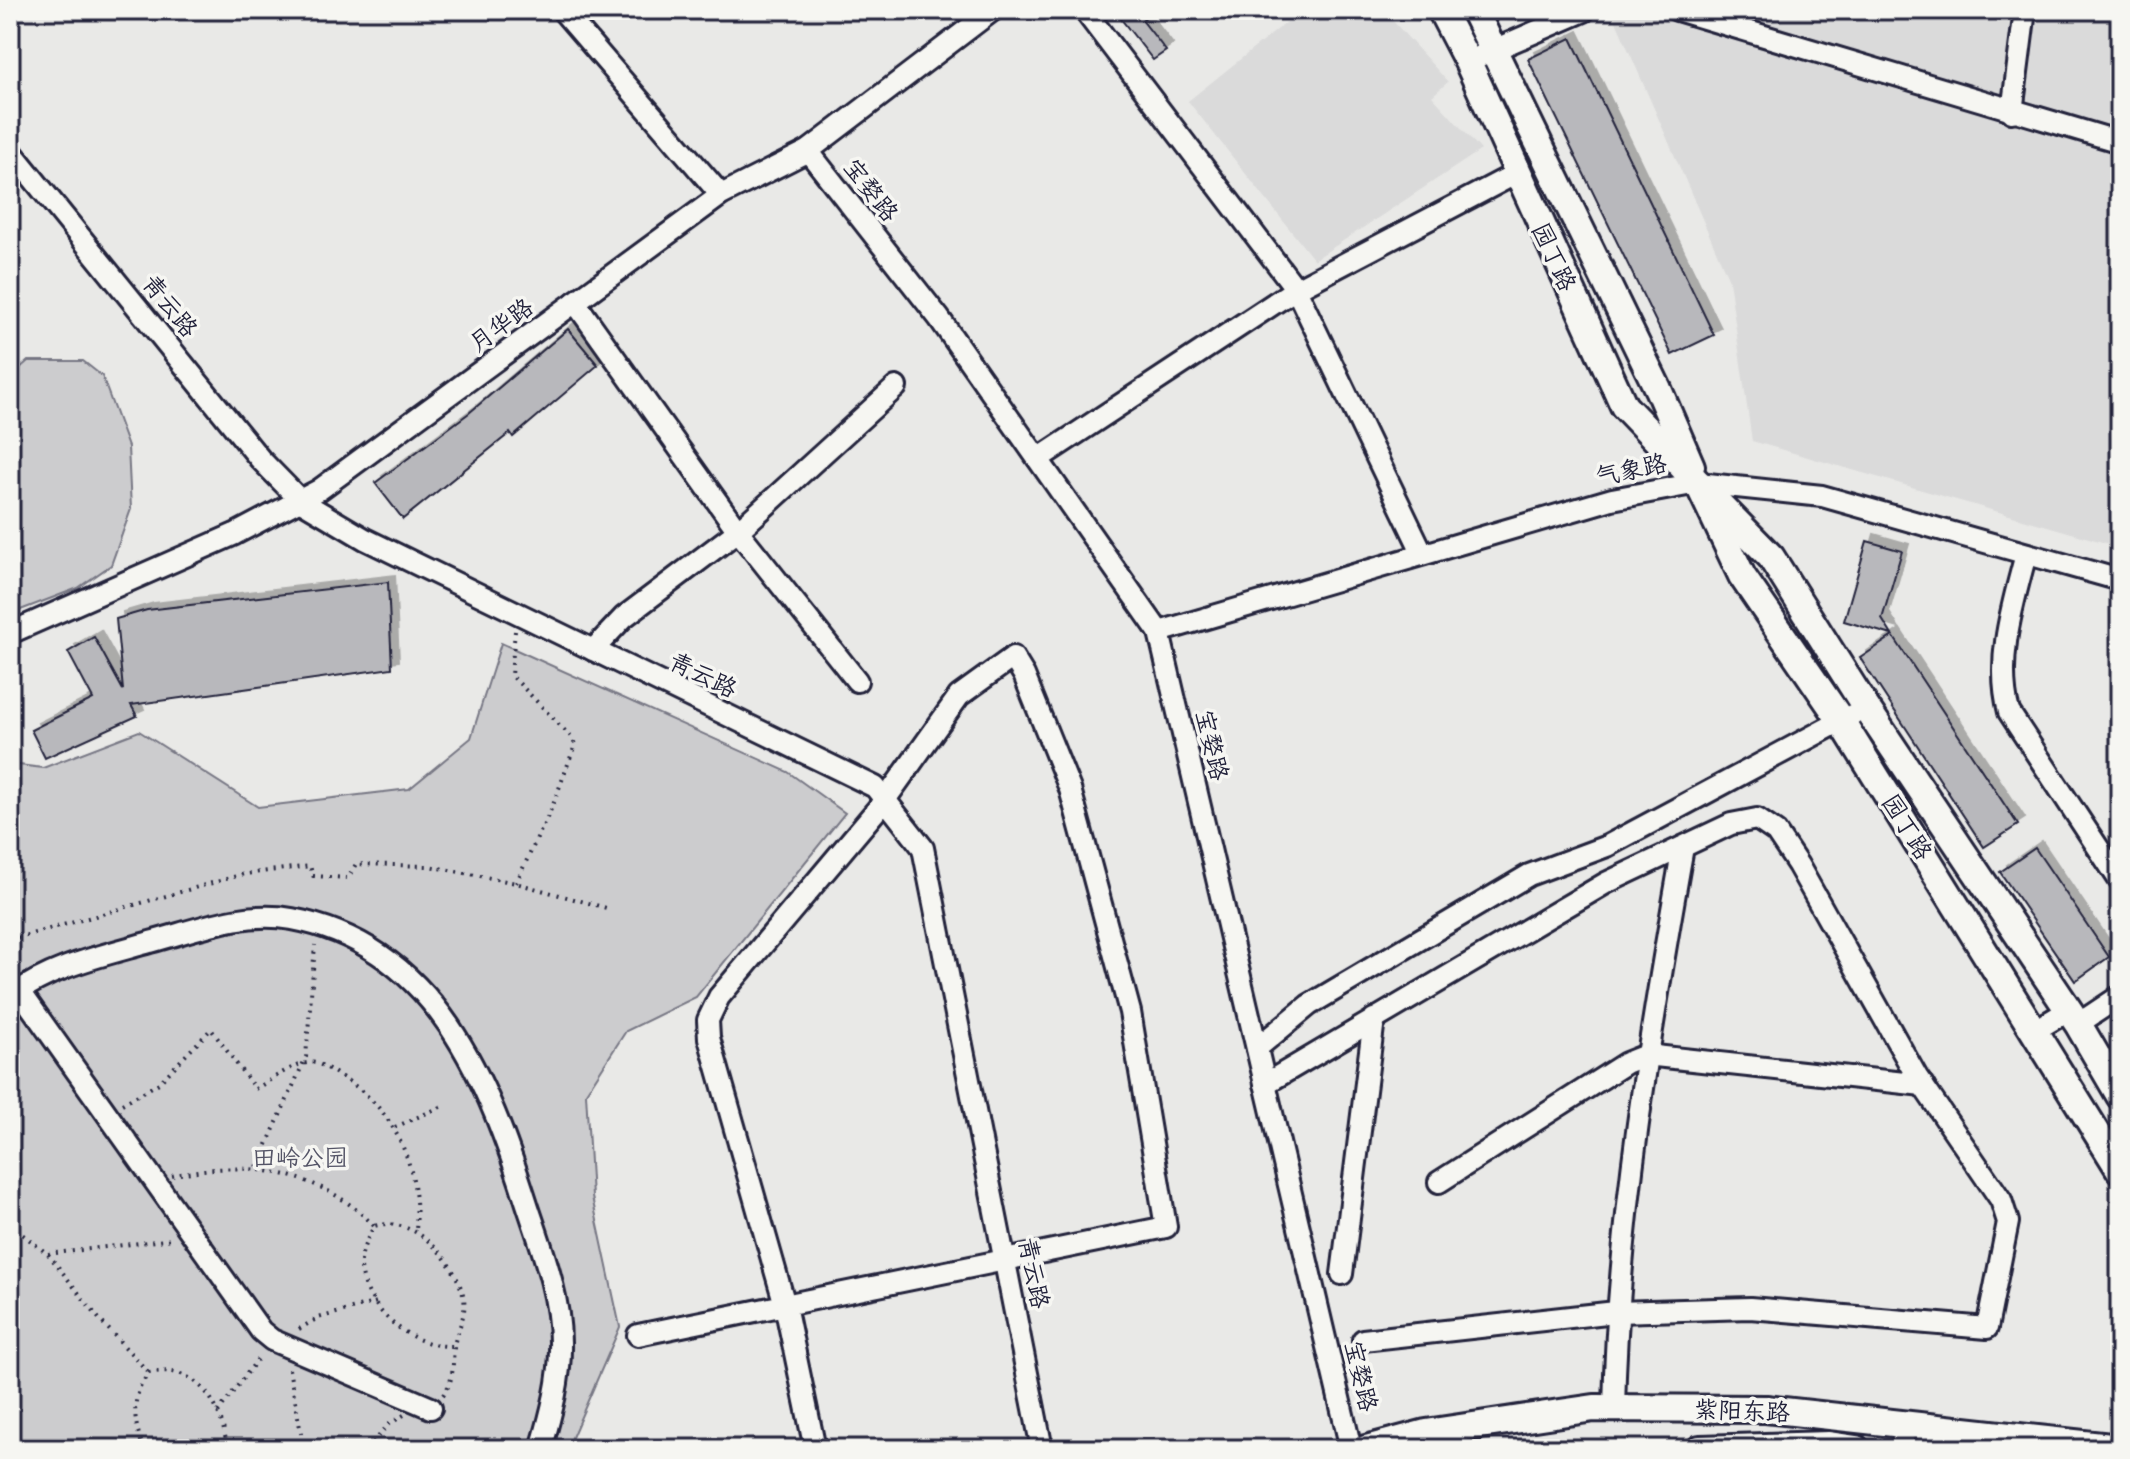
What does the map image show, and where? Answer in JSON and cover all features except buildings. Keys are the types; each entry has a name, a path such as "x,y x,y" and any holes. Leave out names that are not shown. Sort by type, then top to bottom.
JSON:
{"main road":[{"name":"园丁路","path":"1441,10 1468,62 1624,406 1771,557 1865,706 2073,1017 2120,1096"},
{"name":"园丁路","path":"1474,10 1658,389 1742,576 1842,722 2120,1170"},
{"name":"紫阳东路","path":"1366,1449 1426,1433 1614,1408 1766,1409 1904,1437 2120,1448"},
{"name":"紫阳东路","path":"1700,1449 1829,1445 1856,1449"}],"street":[{"path":"562,10 721,195"},
{"name":"月华路","path":"10,633 301,501 721,195 808,151 993,10"},
{"path":"1084,10 1296,289 1423,554"},
{"path":"1678,10 2120,142"},
{"path":"2012,112 2025,10"},
{"path":"1468,62 1584,11"},
{"name":"青云路","path":"10,150 260,459 301,501 334,523 875,787 923,848 1042,1449"},
{"name":"宝婺路","path":"808,151 939,318 1159,632 1351,1449"},
{"path":"1038,459 1296,289 1517,173"},
{"path":"575,302 738,531 857,681"},
{"path":"593,650 624,617 738,531 896,387"},
{"name":"气象路","path":"1159,632 1612,499 1698,483 1822,496 2120,580"},
{"path":"2026,554 2007,629 2004,695 2009,712 2120,881"},
{"path":"638,1335 785,1305 1166,1227 1126,997 1070,789 1013,657 959,696 885,800 719,997 708,1020 709,1038 785,1305 815,1449"},
{"path":"1257,1048 1309,1005 1529,875 1607,846 1842,722 1865,706"},
{"path":"1265,1084 1606,883 1731,824 1757,819 1776,832 1923,1085 2001,1200 2008,1222 1987,1328 1750,1308 1616,1312 1363,1340"},
{"path":"1614,1408 1616,1312 1646,1055 1683,847"},
{"path":"431,1408 279,1343 261,1331 106,1114 14,993 70,964 248,916 290,919 316,925 366,946 402,969 442,1013 491,1097 548,1269 561,1341 554,1405 541,1449"},
{"path":"2034,1031 2120,996"},
{"path":"1342,1274 1374,1019"},
{"path":"1439,1182 1626,1063 1646,1055 1923,1085"}],"path":[{"path":"516,883 553,805 575,745 573,739 511,675 517,612"},
{"path":"10,940 244,874 310,866 313,876 348,878 356,864 429,866 516,883 610,909"},
{"path":"257,1167 304,1064 311,1028 316,925"},
{"path":"106,1114 159,1083 211,1029 255,1089 304,1064 316,1063 349,1081 382,1109 395,1127 418,1205 416,1230"},
{"path":"395,1127 443,1106"},
{"path":"154,1180 185,1173 257,1167 271,1169 333,1194 374,1226"},
{"path":"388,1222 416,1230 438,1252 463,1294 462,1323 453,1346 421,1343 402,1331 365,1284 361,1265 364,1244 374,1226 388,1222"},
{"path":"10,1225 48,1254 100,1320 149,1373"},
{"path":"48,1254 195,1238"},
{"path":"218,1412 279,1343 299,1329 318,1318 377,1302"},
{"path":"279,1343 304,1449"},
{"path":"144,1449 134,1409 138,1388 149,1373 168,1369 189,1378 205,1390 218,1412 227,1449"}],"shaded area":[{"path":"1302,10 1383,10 1448,82 1432,96 1481,150 1314,260 1188,101"},
{"path":"1611,10 2120,10 2120,547 1752,441 1729,280"}],"green space":[{"path":"28,361 83,361 102,376 128,447 131,509 111,565 78,588 10,614 10,377"},
{"name":"田岭公园","path":"501,643 788,772 845,813 696,997 626,1031 586,1093 592,1197 620,1327 567,1449 10,1449 10,764 43,768 139,731 258,807 409,789 471,738"}]}
